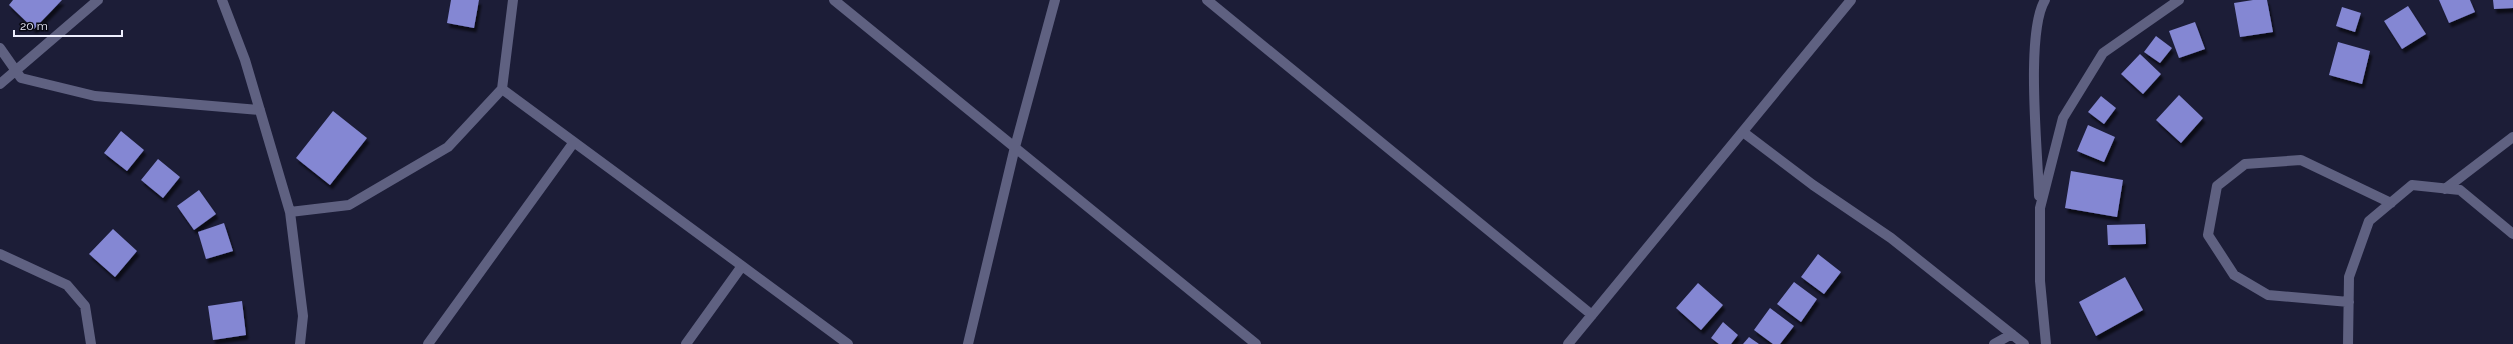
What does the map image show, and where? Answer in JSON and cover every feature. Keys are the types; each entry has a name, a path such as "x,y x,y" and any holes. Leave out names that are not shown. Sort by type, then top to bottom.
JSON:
{"street":[{"path":"0,84 98,0"},
{"path":"222,0 245,60 290,212 303,316 300,344"},
{"path":"290,212 349,205 448,148 502,89 513,0"},
{"path":"834,0 1256,344"},
{"path":"968,344 1015,147 1055,0"},
{"path":"1207,0 1592,315"},
{"path":"1568,344 1851,0"},
{"path":"2045,0 2039,10 2034,60 2040,208 2040,281 2046,344"},
{"path":"2040,208 2062,118 2103,54 2168,6 2179,0"},
{"path":"0,48 21,78 95,96 260,110"},
{"path":"502,89 848,344"},
{"path":"1743,132 1813,185 1891,238 2024,344"},
{"path":"2445,189 2513,137"},
{"path":"428,344 574,142"},
{"path":"2349,302 2268,295 2234,276 2208,235 2217,186 2245,164 2301,160 2391,203"},
{"path":"2348,344 2349,277 2369,221 2412,185 2460,190 2513,234"},
{"path":"0,254 67,285 85,306 91,344"},
{"path":"686,344 742,266"},
{"path":"1994,344 2012,334"}],"building":[{"path":"13,0 62,0 34,29 9,5"},
{"path":"451,0 479,0 474,28 447,23"},
{"path":"2253,0 2267,0 2273,32 2240,37 2234,3"},
{"path":"2439,0 2470,0 2475,12 2449,23"},
{"path":"2493,0 2513,0 2513,8 2494,9"},
{"path":"2408,6 2426,34 2402,49 2384,21"},
{"path":"2342,7 2361,13 2355,32 2336,26"},
{"path":"2195,22 2205,49 2179,58 2169,31"},
{"path":"2156,36 2172,48 2160,63 2144,52"},
{"path":"2338,42 2370,51 2362,84 2329,75"},
{"path":"2140,54 2161,74 2143,94 2121,74"},
{"path":"2179,95 2203,118 2181,143 2156,120"},
{"path":"2101,96 2116,108 2104,124 2088,112"},
{"path":"333,111 367,138 330,185 296,158"},
{"path":"2088,125 2115,137 2104,162 2077,151"},
{"path":"121,131 144,150 127,171 104,153"},
{"path":"158,159 180,177 163,198 141,180"},
{"path":"2071,171 2123,180 2117,217 2065,208"},
{"path":"199,190 216,214 194,230 177,206"},
{"path":"224,223 233,251 206,259 198,232"},
{"path":"2145,224 2146,244 2108,245 2107,225"},
{"path":"113,229 137,251 115,277 89,254"},
{"path":"1818,254 1841,272 1824,294 1801,277"},
{"path":"2125,277 2143,310 2096,336 2079,302"},
{"path":"1794,282 1817,299 1801,322 1777,304"},
{"path":"1698,283 1723,305 1701,330 1676,308"},
{"path":"242,301 246,335 213,340 208,306"},
{"path":"1770,308 1794,326 1780,344 1773,344 1754,330"},
{"path":"1723,322 1738,335 1731,344 1719,344 1711,338"},
{"path":"1749,337 1759,344 1743,344"}]}
